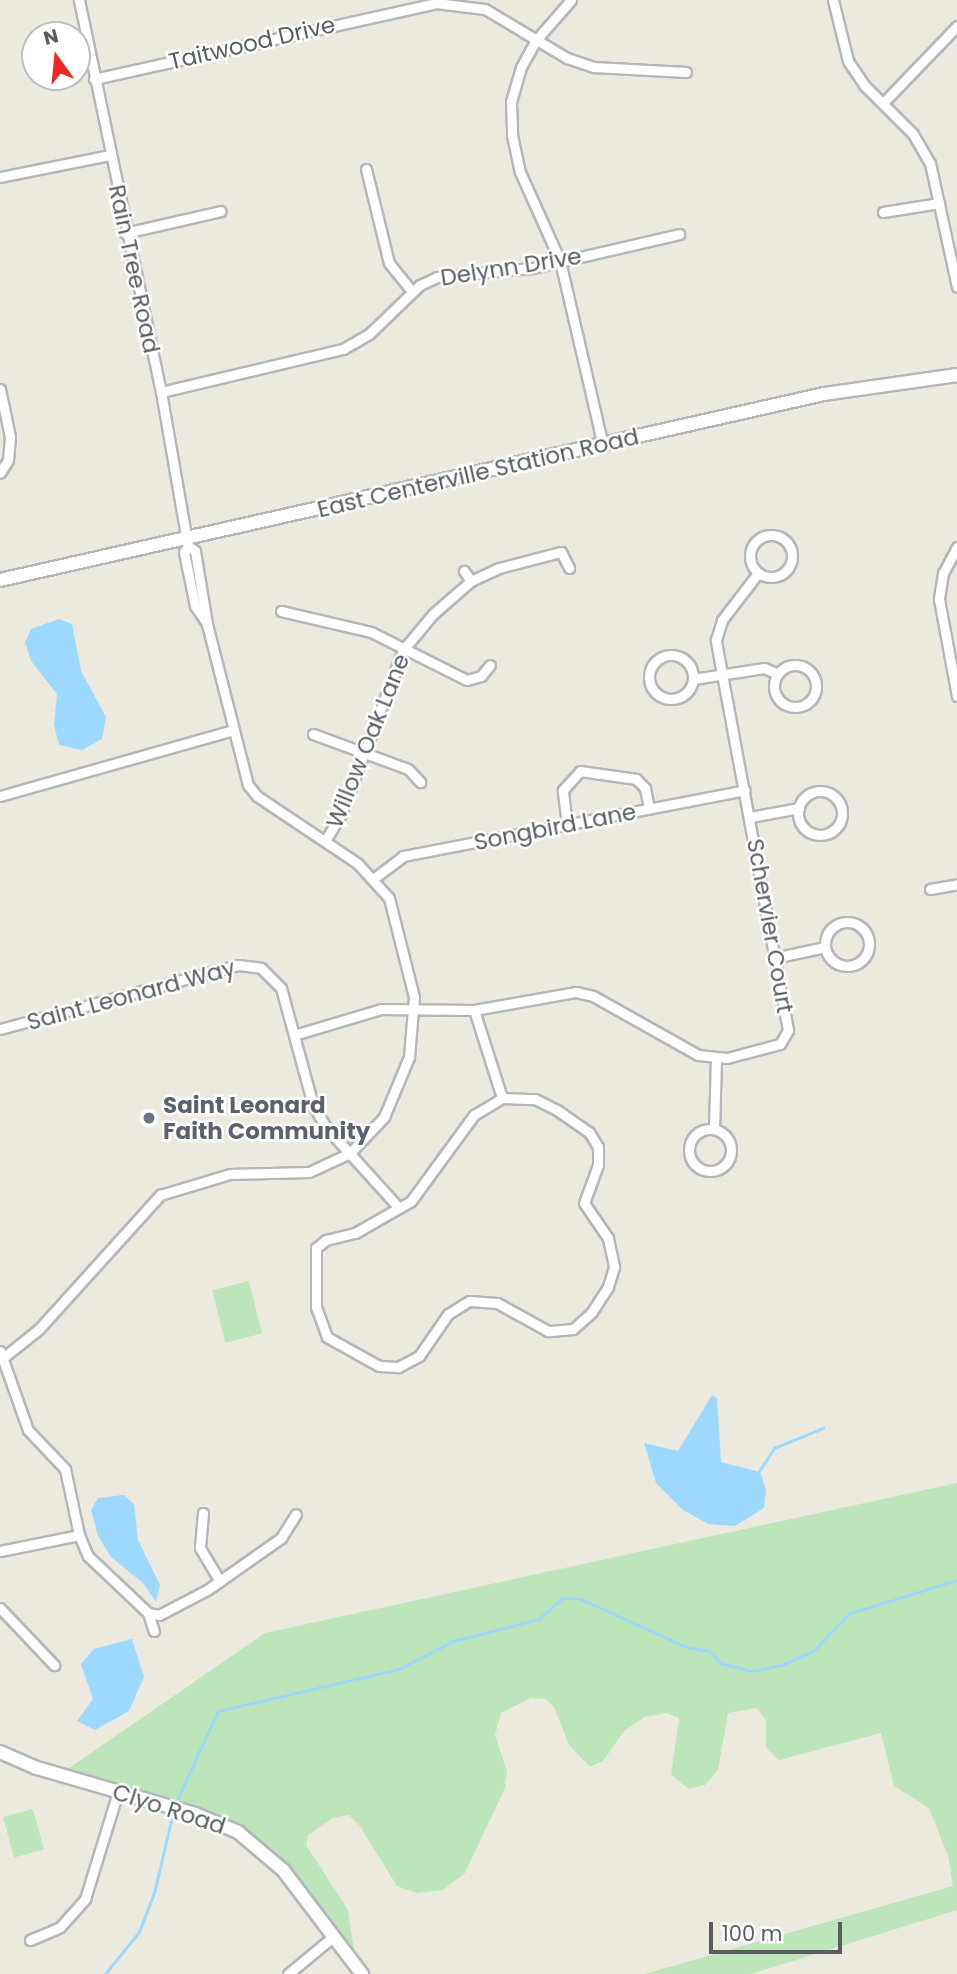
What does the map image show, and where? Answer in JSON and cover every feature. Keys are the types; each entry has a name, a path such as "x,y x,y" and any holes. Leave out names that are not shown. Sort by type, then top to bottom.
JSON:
{"street":[{"name":"Rain Tree Road","path":"79,0 125,233 161,392 187,543 195,551 208,605 207,624 243,774 257,796 325,841 373,879 390,898 397,920 413,1012 403,1080 384,1117 350,1153"},
{"path":"571,0 536,40 514,87 512,135 520,172 560,261 603,446"},
{"path":"833,0 848,61 920,145 939,203 957,287"},
{"name":"Taitwood Drive","path":"94,79 436,3 485,9 536,40 593,67 685,72"},
{"path":"883,103 957,26"},
{"path":"0,177 110,155"},
{"path":"366,169 389,263 412,291"},
{"path":"883,212 939,203"},
{"path":"125,233 221,211"},
{"name":"Delynn Drive","path":"161,392 342,349 369,334 412,291 437,277 513,271 679,234"},
{"name":"East Centerville Station Road","path":"0,580 187,543 869,385 957,375"},
{"path":"0,389 10,437 8,460 0,472"},
{"path":"776,535 787,542 793,555 789,568 771,578 758,573 750,557 758,540 776,535"},
{"path":"957,547 943,573 939,598 957,696"},
{"name":"Willow Oak Lane","path":"325,841 341,814 403,650 433,614 471,581 549,552 561,552 569,568"},
{"path":"464,571 471,581"},
{"name":"Schervier Court","path":"294,1035 381,1009 413,1012 474,1010 567,992 586,993 689,1051 716,1058 774,1048 784,1040 788,1030 723,676 718,626 758,573"},
{"path":"281,611 371,632 467,680 481,676 490,664"},
{"path":"677,655 688,663 693,679 684,695 666,699 653,689 652,669 657,658 677,655"},
{"path":"792,664 810,670 814,697 809,704 797,709 784,706 776,673 792,664"},
{"path":"693,679 764,668 776,673"},
{"path":"0,796 233,730"},
{"path":"313,734 408,769 420,782"},
{"path":"567,825 563,790 580,771 636,779 645,788 649,809"},
{"name":"Songbird Lane","path":"373,879 403,856 745,790"},
{"path":"826,790 837,803 839,826 825,836 812,835 804,827 799,808 808,792 826,790"},
{"path":"750,817 799,808"},
{"path":"930,889 957,884"},
{"path":"848,921 865,929 869,952 862,961 845,966 830,958 825,947 831,929 848,921"},
{"path":"774,958 825,947"},
{"name":"Saint Leonard Way","path":"0,1029 239,965 261,968 281,988 294,1035"},
{"path":"474,1010 502,1098"},
{"path":"294,1035 313,1105 350,1153 400,1208"},
{"path":"714,1129 716,1058"},
{"path":"502,1098 535,1099 558,1110 589,1132 598,1147 598,1165 584,1203 608,1238 614,1267 608,1287 588,1318 573,1329 548,1332 497,1303 469,1301 448,1314 419,1356 406,1364 379,1366 327,1337 321,1326 316,1307 316,1248 326,1240 355,1233 400,1208 425,1187 474,1115 502,1098"},
{"path":"714,1129 725,1135 732,1146 728,1164 718,1171 694,1167 688,1156 696,1133 714,1129"},
{"path":"154,1631 148,1613 92,1562 79,1535 65,1469 28,1430 2,1354 38,1329 160,1195 230,1174 309,1172 350,1153"},
{"path":"203,1513 200,1548 220,1581"},
{"path":"148,1613 159,1615 220,1581 281,1538 296,1514"},
{"path":"0,1551 79,1535"},
{"path":"0,1608 54,1665"},
{"name":"Clyo Road","path":"0,1752 220,1824 270,1856 362,1974"},
{"path":"30,1940 60,1927 85,1899 118,1792"},
{"path":"288,1974 334,1936"}],"green space":[{"path":"249,1281 262,1333 225,1343 212,1290"},
{"path":"957,1483 957,1910 751,1974 645,1974 953,1886 948,1856 929,1808 894,1786 881,1733 779,1760 766,1747 766,1720 757,1708 728,1713 718,1770 705,1785 689,1789 671,1775 679,1718 667,1713 645,1717 625,1730 603,1761 590,1767 569,1745 554,1707 546,1699 531,1698 501,1713 495,1735 507,1772 505,1788 465,1873 443,1890 416,1893 397,1886 359,1825 349,1815 333,1818 308,1835 306,1845 348,1910 356,1966 300,1890 238,1832 59,1775 265,1633"},
{"path":"33,1809 44,1850 14,1858 3,1817"}],"water":[{"path":"59,619 72,624 81,671 106,717 102,739 82,750 59,745 54,725 57,694 31,661 25,642 31,629"},
{"path":"712,1395 717,1398 721,1462 760,1472 766,1490 764,1508 735,1526 708,1524 683,1510 656,1483 644,1443 678,1451"},
{"path":"124,1495 134,1504 138,1540 160,1585 156,1602 143,1583 111,1557 98,1536 91,1510 98,1498"},
{"path":"132,1639 144,1677 129,1711 95,1730 77,1721 93,1699 81,1664 94,1649"}],"waterway":[{"path":"758,1473 774,1448 823,1428"},
{"path":"176,1802 218,1711 399,1669 453,1641 539,1619 561,1599 581,1599 687,1647 710,1651 721,1663 751,1671 782,1665 813,1651 850,1613 957,1580"},
{"path":"105,1974 139,1932 154,1893 173,1812"}],"place":[{"name":"Saint Leonard Faith Community","path":"149,1118"}]}
